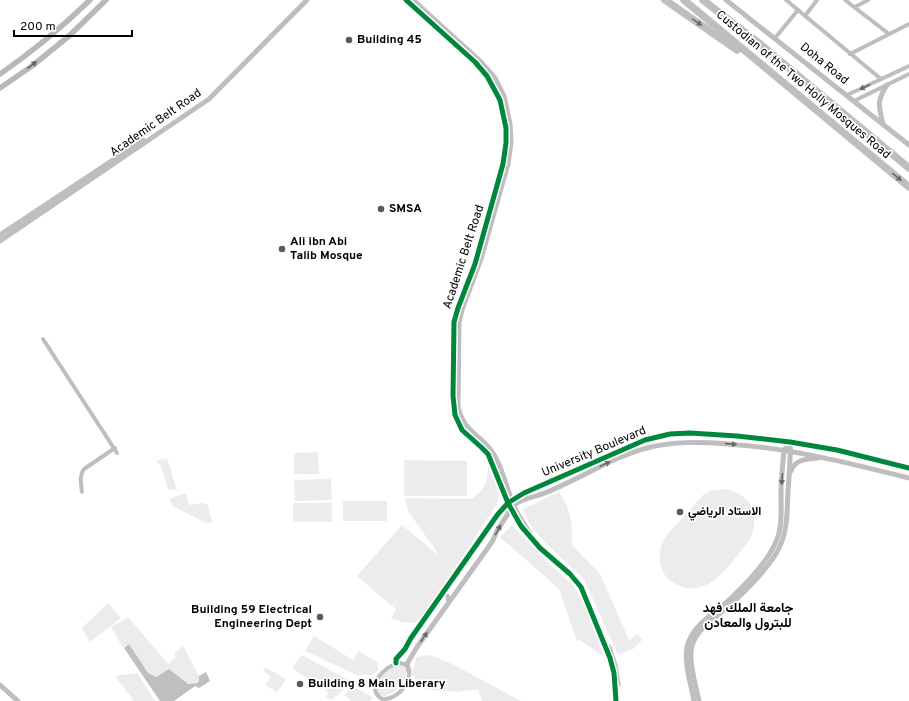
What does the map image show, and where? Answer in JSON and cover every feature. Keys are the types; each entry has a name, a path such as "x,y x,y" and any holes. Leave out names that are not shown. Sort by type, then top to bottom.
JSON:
{"highway":[{"path":"665,0 790,87"},
{"name":"Custodian of the Two Holly Mosques Road","path":"684,0 909,187"},
{"name":"Custodian of the Two Holly Mosques Road","path":"703,0 760,44 909,168"},
{"path":"710,0 760,44"}],"main road":[{"path":"0,74 20,60 63,25 90,0"},
{"path":"0,88 32,66 68,36 106,0"}],"street":[{"name":"Academic Belt Road","path":"0,235 202,101 222,83 302,0"},
{"name":"Academic Belt Road","path":"0,241 209,100 307,0"},
{"name":"Academic Belt Road","path":"406,0 482,70 497,92 505,118 507,136 503,164 475,264 454,322 454,410 462,430 488,454 520,526 540,548 570,574 581,588 610,658 614,673 616,701"},
{"name":"Academic Belt Road","path":"413,0 480,61 495,78 500,86 509,115 511,143 508,164 481,259 462,310 459,323 459,411 465,425 491,450 508,487 511,504 531,535 570,570 580,582 587,594 613,657 617,673 619,701"},
{"name":"Doha Road","path":"726,0 909,145"},
{"path":"786,0 881,79"},
{"path":"805,16 817,0"},
{"path":"845,0 889,34"},
{"path":"855,7 868,0"},
{"path":"775,38 798,10"},
{"path":"850,54 909,24"},
{"path":"847,95 909,66"},
{"path":"854,101 909,74"},
{"path":"883,124 879,100 887,85"},
{"path":"43,339 118,453"},
{"name":"University Boulevard","path":"396,663 396,659 405,649 498,514 524,493 645,440 670,434 690,433 737,436 790,442 837,450 909,468"},
{"path":"645,440 647,448"},
{"name":"University Boulevard","path":"409,671 407,664 413,654 448,602 492,542 511,504 539,495 613,460 647,448 677,443 703,442 748,445 790,451 909,478"},
{"path":"694,701 686,661 688,642 699,625 735,594 767,558 774,547 780,528 784,450 790,442"},
{"path":"699,701 691,654 694,641 700,631 740,595 764,569 779,548 785,527 790,442"},
{"path":"82,492 80,478 84,469 115,448"},
{"path":"789,478 793,466 797,462 806,459 826,458"},
{"path":"440,597 444,594 448,596 448,602"},
{"path":"396,663 402,663 406,666 409,671 408,681 400,693 394,698 382,699 377,695 375,687 379,676 388,666 396,663"},
{"path":"0,685 18,701"},
{"path":"0,689 14,701"}],"shaded area":[{"path":"318,452 319,474 294,474 294,453"},
{"path":"167,458 177,490 168,489 161,466 156,461"},
{"path":"404,460 467,461 467,496 404,496"},
{"path":"488,464 499,494 497,504 424,615 414,623 401,622 391,618 396,609 393,606 415,580 392,606 357,576 402,525 437,554 408,511 405,498 471,499 480,492 485,484"},
{"path":"331,479 332,500 295,501 294,480"},
{"path":"725,489 741,496 751,507 754,514 754,522 750,539 730,565 712,582 698,588 690,588 674,583 663,572 660,564 661,549 664,540 703,495 710,491"},
{"path":"559,492 569,511 572,530 572,545 600,574 629,640 638,634 642,640 633,649 618,655 584,579 546,544 529,523 523,509"},
{"path":"186,493 189,505 202,503 208,505 212,522 206,523 174,507 169,500"},
{"path":"343,501 387,501 387,521 343,521"},
{"path":"293,503 332,503 332,522 293,522"},
{"path":"512,525 548,563 573,585 585,605 604,657 580,640 577,641 559,589 500,537"},
{"path":"108,603 121,618 90,642 82,628"},
{"path":"128,617 168,664 176,657 174,653 183,646 199,676 199,681 197,683 188,684 169,669 156,677 148,673 129,644 123,648 111,627"},
{"path":"314,636 353,660 359,651 378,663 378,671 371,675 357,675 305,651"},
{"path":"129,644 148,673 156,677 169,669 188,684 197,683 199,681 199,676 206,672 210,681 199,688 195,686 174,701 160,701 124,648"},
{"path":"302,655 352,682 346,687 339,685 343,690 332,700 326,697 328,692 292,667"},
{"path":"430,655 450,663 521,701 482,701 478,689 457,692 423,689 412,675 416,657"},
{"path":"401,665 405,669 406,675 401,686 390,694 385,696 380,695 377,688 382,675 392,666"},
{"path":"266,668 286,679 277,692 265,685 271,677 263,670"},
{"path":"137,673 155,701 134,701 115,676"},
{"path":"353,686 373,698 370,701 351,701 344,695"}],"cycle path":[{"path":"406,0 475,62 487,76 500,100 506,128 506,143 503,164 475,264 454,322 453,396 455,415 462,430 488,454 508,503 521,526 540,548 570,574 581,587 610,658 614,673 616,701"},
{"path":"396,663 396,659 405,649 411,638 498,514 508,503 524,493 645,440 670,434 690,433 737,436 790,442 837,450 909,468"}],"place":[{"name":"Building 45","path":"349,40"},
{"name":"SMSA","path":"381,209"},
{"name":"Ali ibn Abi Talib Mosque","path":"282,249"},
{"name":"الاستاد الرياضي","path":"680,512"},
{"name":"Building 59 Electrical Engineering Dept","path":"320,617"},
{"name":"Building 8 Main Liberary","path":"300,684"}],"district":[{"name":"جامعة الملك فهد للبترول والمعادن","path":"748,616"}]}
